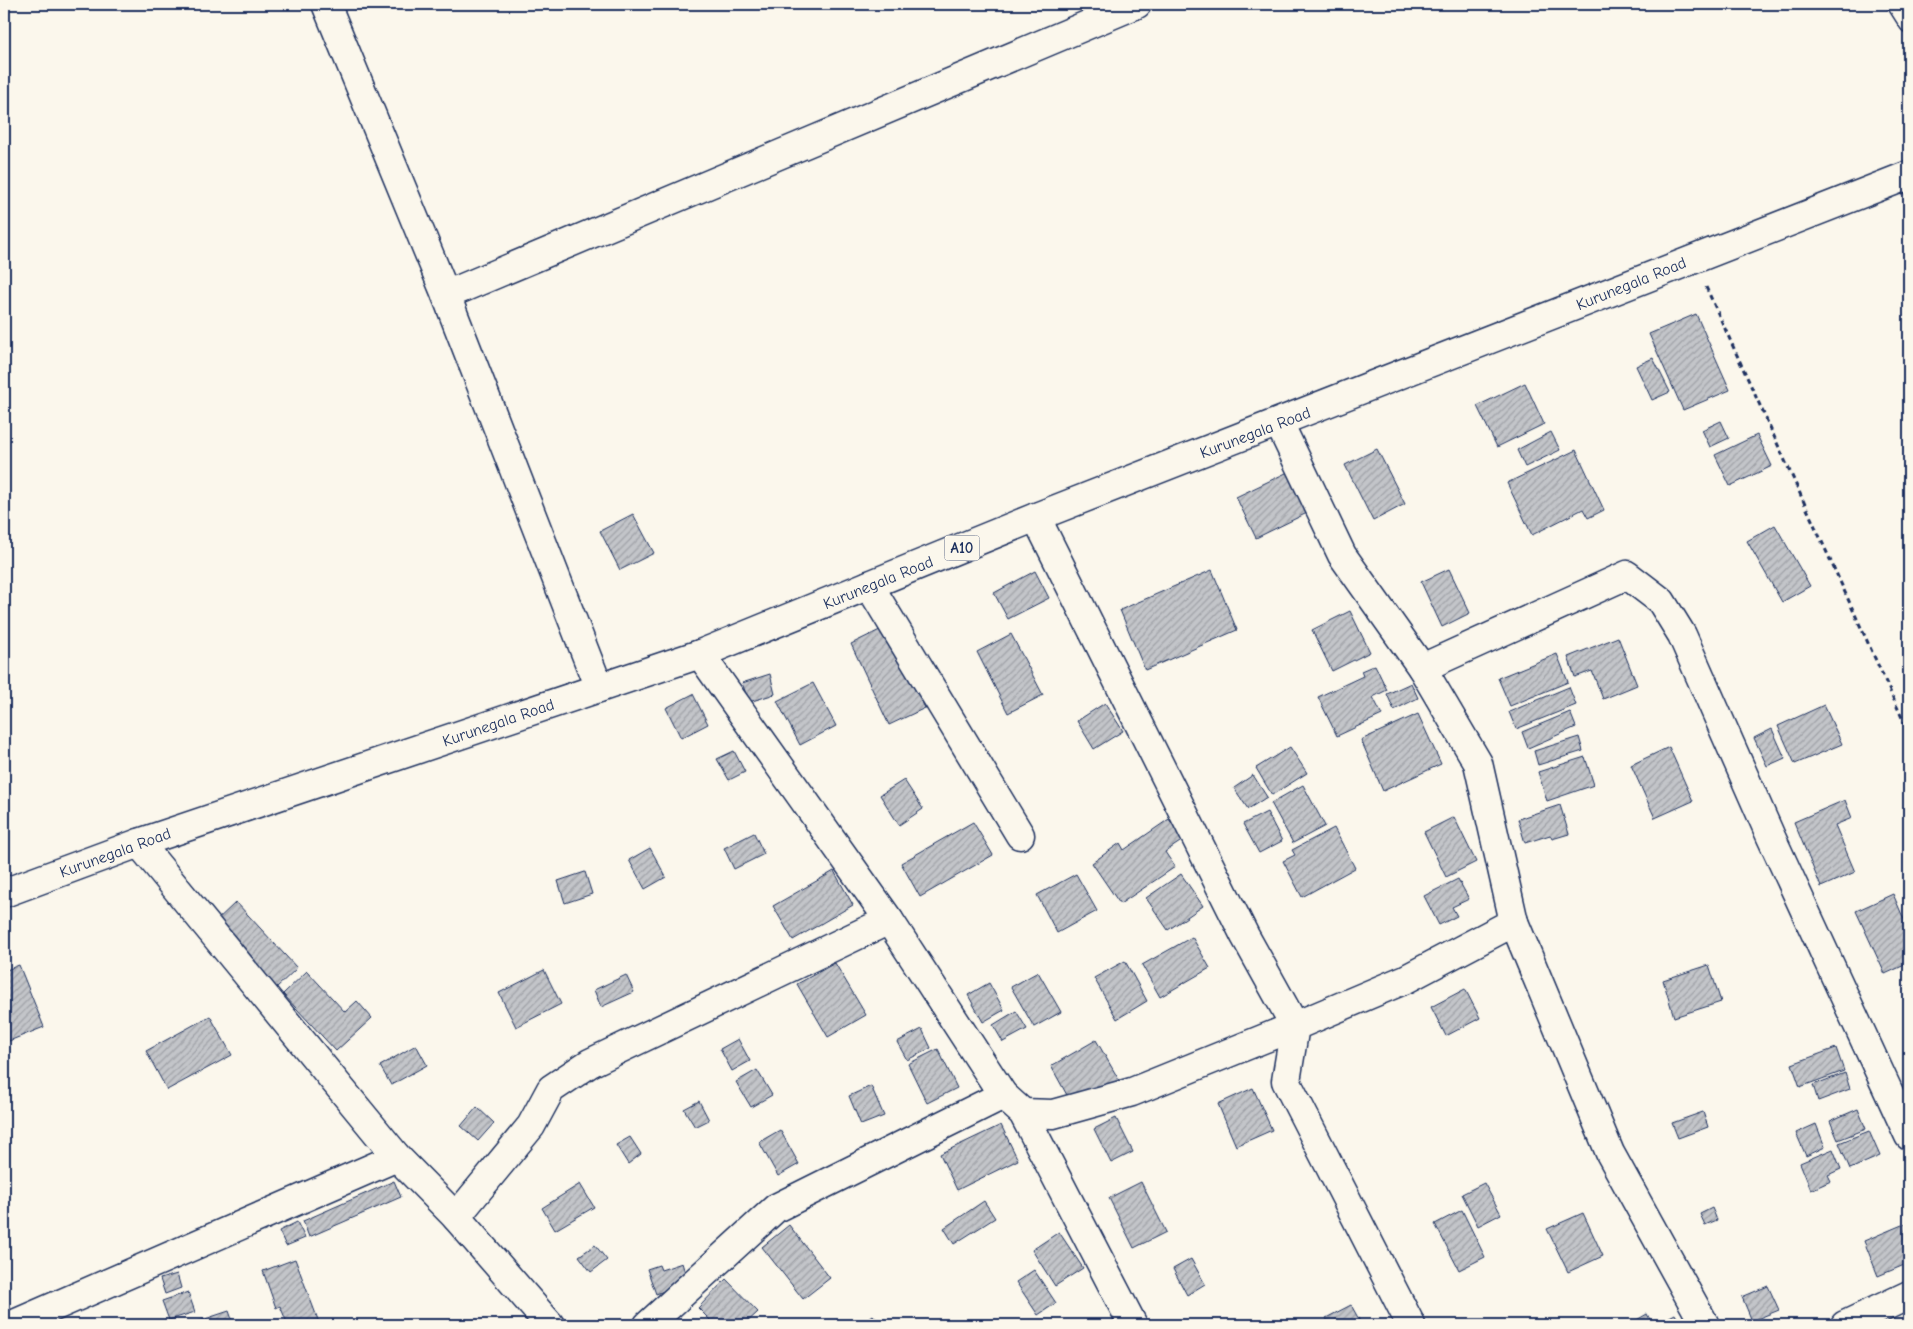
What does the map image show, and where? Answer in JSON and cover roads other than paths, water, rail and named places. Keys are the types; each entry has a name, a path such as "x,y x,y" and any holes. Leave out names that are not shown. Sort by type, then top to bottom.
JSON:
{"main road":[{"path":"326,4 446,295 599,688"},
{"path":"446,295 1137,4"},
{"name":"Kurunegala Road","path":"4,893 139,842 700,654 1036,517 1909,175"},
{"path":"1279,423 1342,556 1422,668 1478,763 1514,922 1610,1153 1704,1325"},
{"path":"1036,517 1245,936 1295,1026 1286,1081 1411,1325"},
{"path":"1422,668 1627,575 1661,601 1682,635 1775,846 1909,1136"},
{"path":"870,585 1020,835"},
{"path":"700,654 889,920 1003,1095 1024,1113 1133,1325"},
{"path":"139,842 397,1157 456,1217 550,1325"},
{"path":"456,1217 531,1126 551,1089 590,1063 889,920"},
{"path":"1024,1113 1052,1114 1132,1092 1406,979 1514,922"},
{"path":"648,1325 776,1208 1003,1095"},
{"path":"12,1325 397,1157"},
{"path":"1846,1325 1909,1295"}],"lane":[{"path":"1897,4 1909,23"}]}
